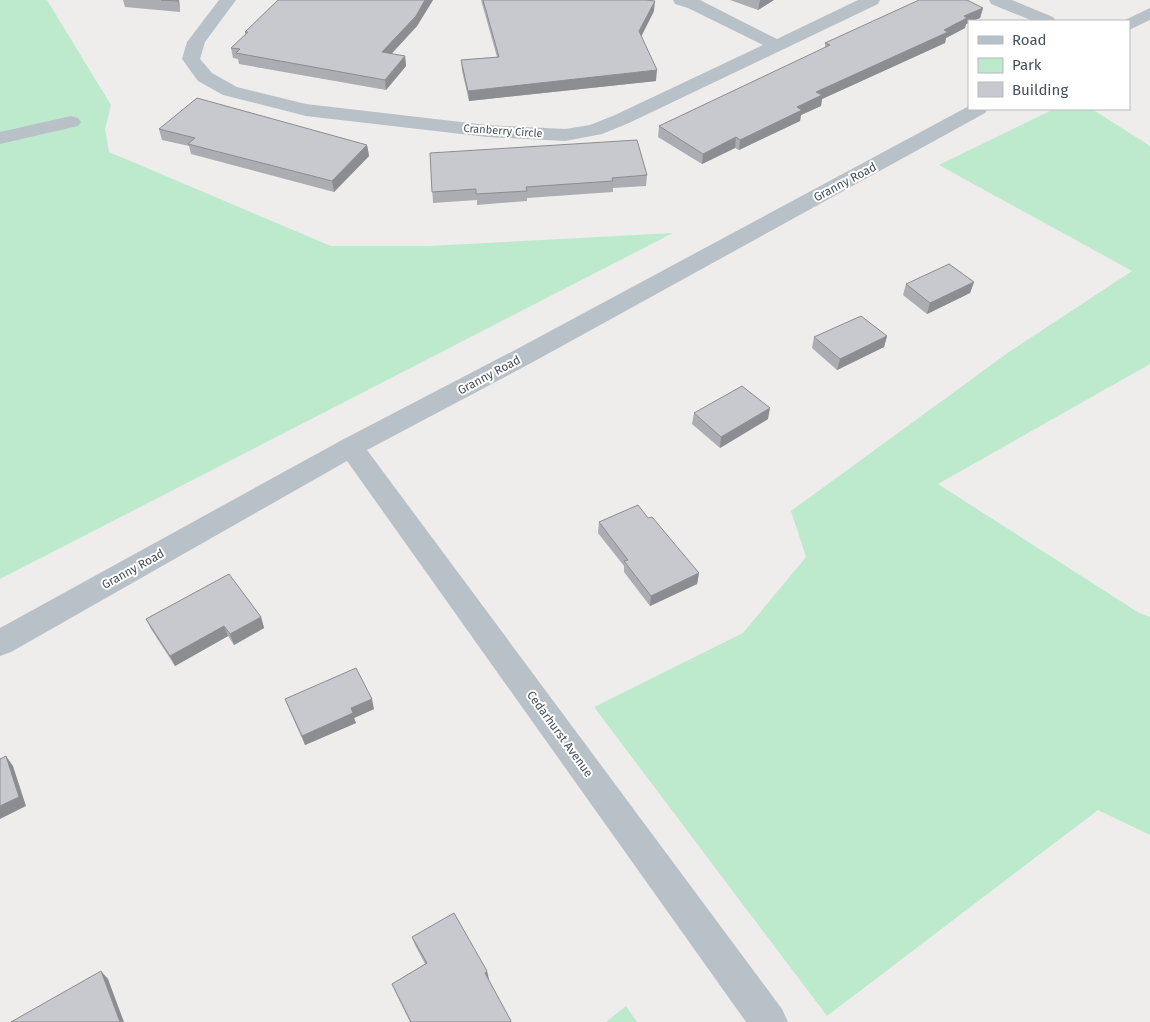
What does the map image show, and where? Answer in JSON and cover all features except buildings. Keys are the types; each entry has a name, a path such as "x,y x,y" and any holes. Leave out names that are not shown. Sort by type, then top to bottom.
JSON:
{"street":[{"name":"Cranberry Circle","path":"228,0 196,42 191,59 205,77 230,91 306,110 487,131 565,135 595,130 778,46 872,0"},
{"path":"681,0 694,4 778,46"},
{"path":"997,0 1045,20"},
{"path":"1130,24 1150,13"},
{"name":"Granny Road","path":"0,643 351,447 540,347 976,110"},
{"path":"0,138 71,122"},
{"name":"Cedarhurst Avenue","path":"351,447 769,1022"}],"green space":[{"path":"0,0 47,0 111,105 105,129 109,152 331,246 429,246 673,233 0,579"},
{"path":"1052,110 1094,110 1150,146 1150,364 938,484 1139,613 1150,617 1150,835 1098,810 827,1016 594,707 743,633 806,557 791,511 1009,352 1132,271 939,165"},
{"path":"626,1006 637,1022 606,1022"}]}
